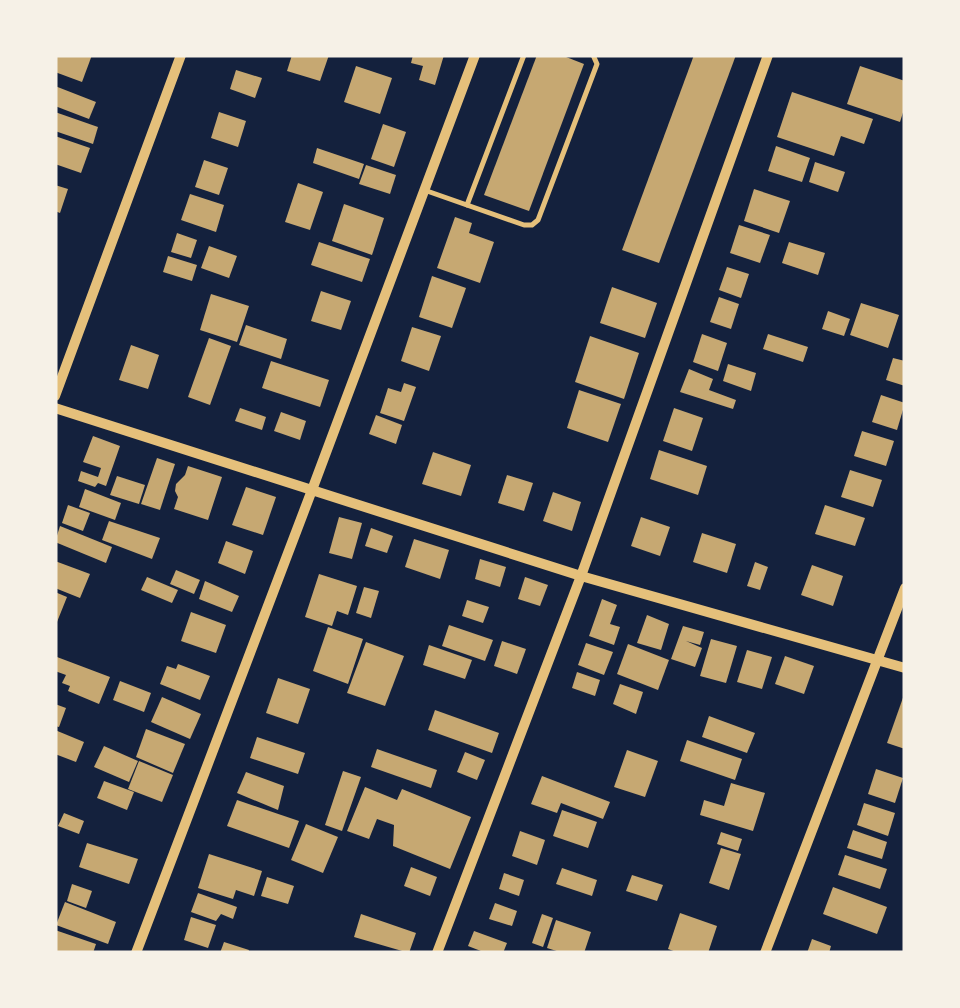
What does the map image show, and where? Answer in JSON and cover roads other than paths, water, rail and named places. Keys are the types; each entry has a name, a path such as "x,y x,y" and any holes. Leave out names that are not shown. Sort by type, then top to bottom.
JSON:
{"street":[{"path":"55,396 181,55"},
{"path":"136,953 474,55"},
{"path":"437,953 580,576 768,55"},
{"path":"55,408 580,576 905,668"},
{"path":"765,953 905,588"}],"lane":[{"path":"467,205 524,55"},
{"path":"424,190 524,225 538,220 597,64 594,55"}]}
